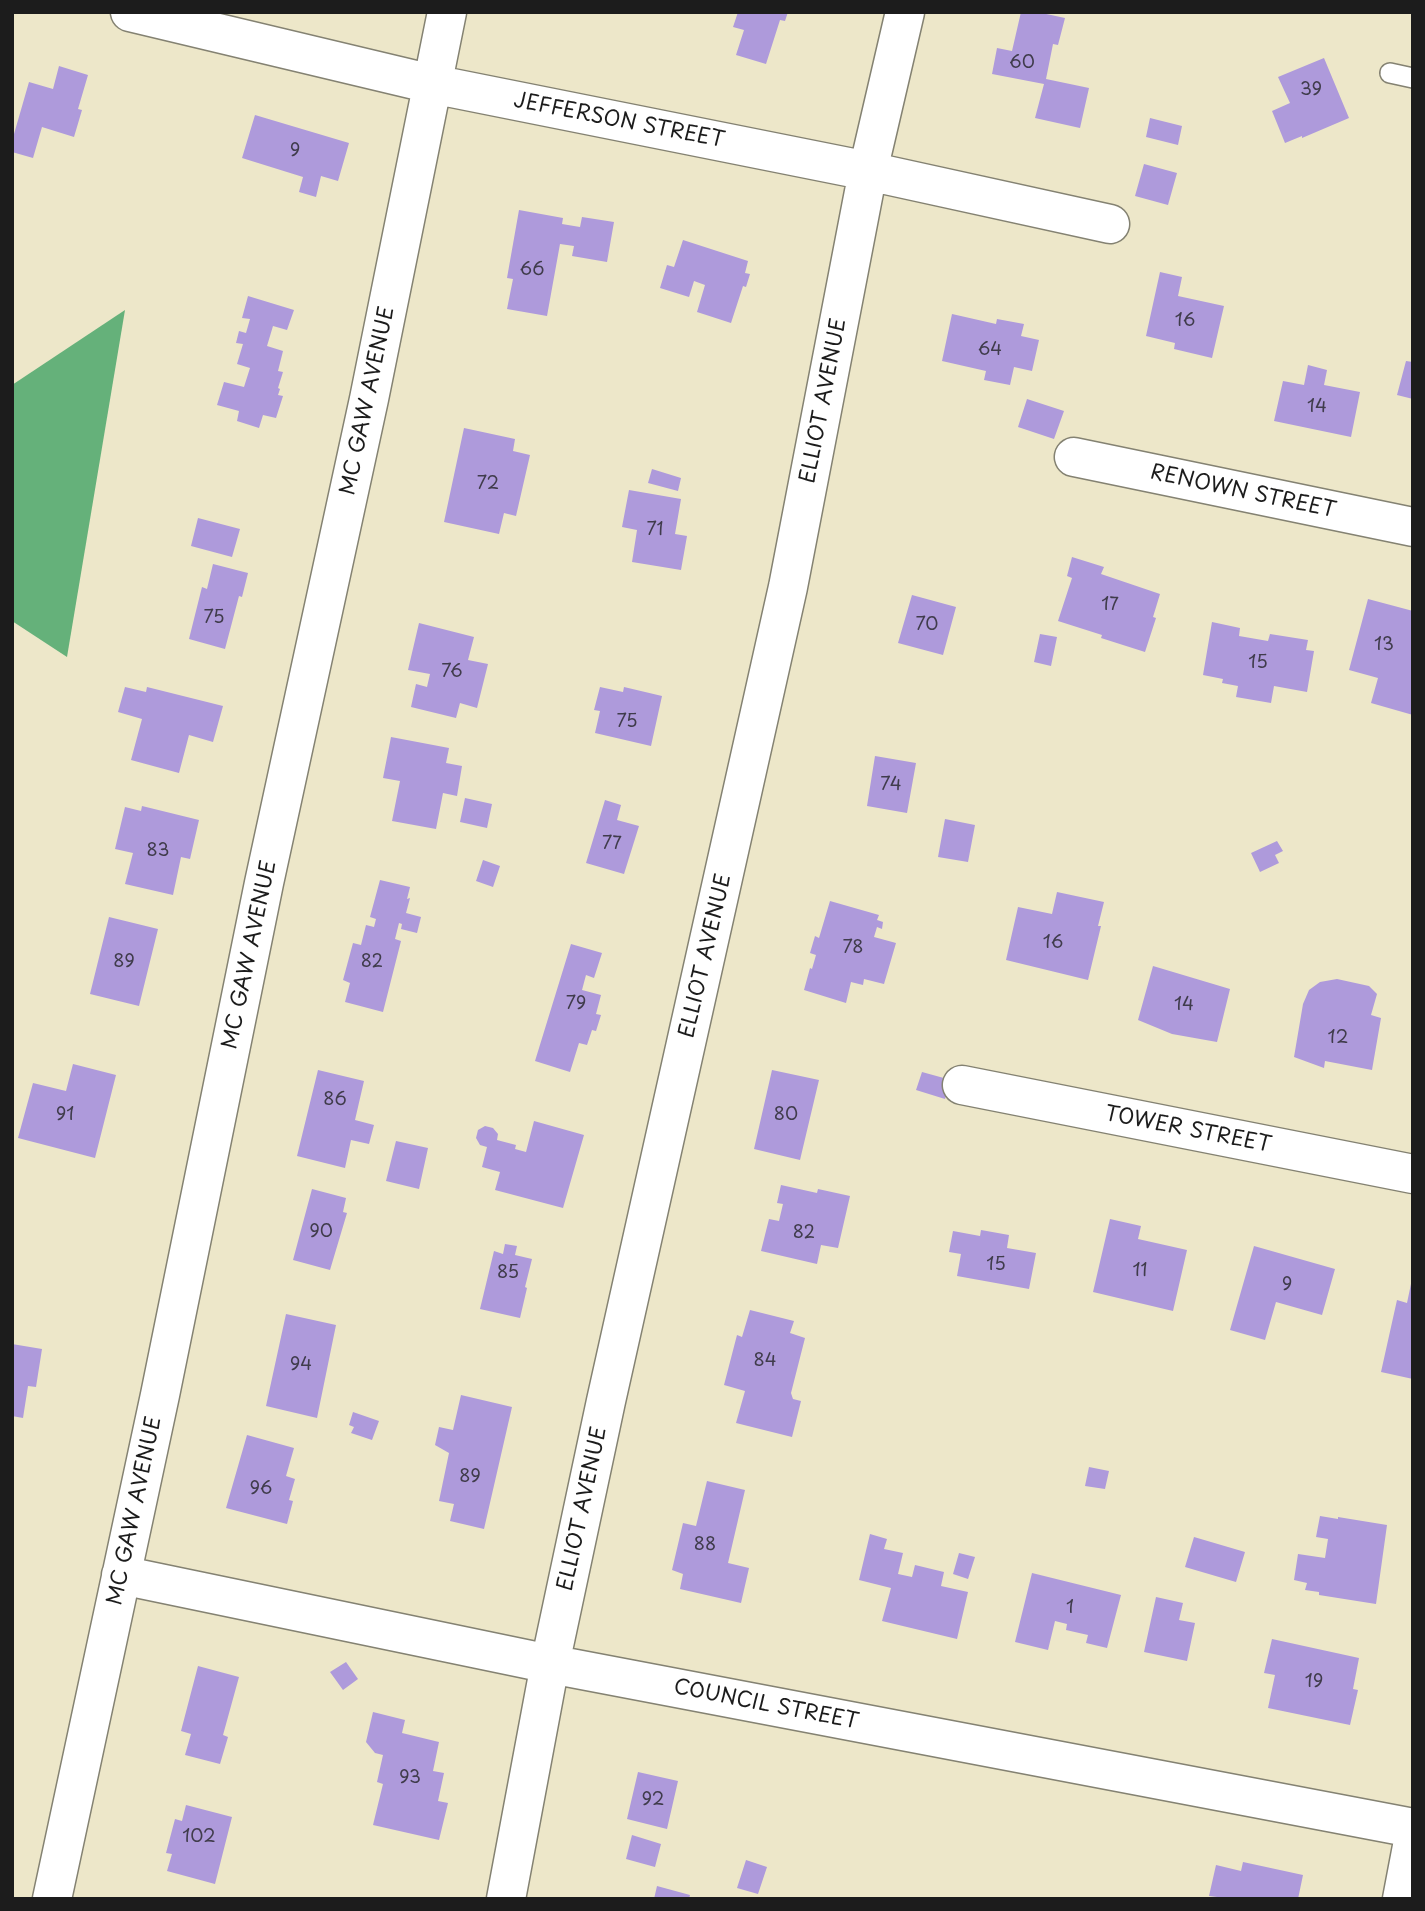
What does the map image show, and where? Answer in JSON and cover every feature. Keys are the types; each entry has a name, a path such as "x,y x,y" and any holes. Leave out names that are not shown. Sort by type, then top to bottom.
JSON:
{"street":[{"name":"JEFFERSON STREET","path":"130,12 432,84 868,171 1110,224"},
{"name":"MC GAW AVENUE","path":"52,1899 160,1395 264,883 366,412 447,12"},
{"name":"ELLIOT AVENUE","path":"506,1899 550,1664 609,1387 788,587 868,171 905,12"},
{"name":"RENOWN STREET","path":"1074,457 1413,527"},
{"name":"TOWER STREET","path":"962,1086 1413,1174"},
{"name":"COUNCIL STREET","path":"121,1575 550,1664 1413,1828"},
{"path":"1402,1899 1413,1841"}],"lane":[{"path":"1390,73 1413,78"}],"green space":[{"path":"125,310 67,657 12,621 12,385"}],"building":[{"path":"738,12 788,12 785,21 780,20 766,64 736,55 744,30 733,27"},
{"path":"1021,12 1037,12 1065,18 1058,45 1053,44 1046,79 1089,88 1080,128 1035,118 1044,84 992,74 997,48 1012,51"},
{"path":"1324,58 1349,118 1285,143 1272,111 1290,103 1278,77"},
{"path":"59,66 88,75 78,109 82,110 74,137 42,127 33,158 12,152 12,141 29,82 53,89"},
{"path":"255,115 349,143 338,181 321,176 316,197 299,192 303,177 242,158"},
{"path":"1150,118 1182,126 1178,145 1146,137"},
{"path":"1144,164 1177,173 1168,205 1135,196"},
{"path":"519,210 563,218 562,224 580,227 582,217 614,222 607,262 572,256 574,246 560,244 547,316 507,309 513,279 507,278"},
{"path":"683,240 748,261 745,273 750,274 746,287 743,286 731,323 697,312 705,285 694,281 689,297 660,288 667,265 674,267"},
{"path":"1160,272 1182,277 1178,296 1224,306 1212,358 1174,349 1175,343 1146,336"},
{"path":"248,296 294,310 287,330 273,326 267,346 283,351 278,371 283,372 278,395 283,396 276,418 263,415 259,428 237,421 239,411 217,405 224,382 244,387 250,368 237,364 243,344 236,343 239,331 246,333 250,319 242,318"},
{"path":"952,314 996,324 997,319 1024,324 1021,336 1039,340 1032,371 1014,367 1010,385 984,380 986,371 942,361"},
{"path":"1406,361 1413,362 1413,399 1397,395"},
{"path":"1308,365 1327,370 1324,385 1360,392 1351,437 1274,421 1283,381 1304,385"},
{"path":"1027,399 1064,411 1054,439 1018,427"},
{"path":"464,428 515,439 513,451 530,455 516,516 504,513 499,534 444,522"},
{"path":"652,469 681,478 678,491 648,483"},
{"path":"629,490 681,499 675,534 687,536 681,570 632,562 637,530 622,527"},
{"path":"198,518 240,529 232,557 191,546"},
{"path":"1072,557 1104,567 1101,574 1160,594 1153,617 1156,618 1145,652 1058,621 1072,578 1067,576"},
{"path":"213,564 248,573 225,649 189,639 202,587 207,589"},
{"path":"912,595 956,607 943,655 898,643"},
{"path":"1368,599 1413,611 1413,715 1371,703 1378,678 1349,670"},
{"path":"1212,622 1240,628 1239,636 1268,641 1270,634 1308,640 1306,650 1314,651 1307,692 1274,686 1271,703 1236,697 1238,686 1222,683 1223,679 1203,675"},
{"path":"419,623 474,637 468,660 488,664 477,708 460,703 456,718 411,707 416,684 427,687 430,674 408,670"},
{"path":"1040,634 1057,637 1051,666 1034,662"},
{"path":"125,687 146,692 147,687 223,706 213,742 189,735 179,773 131,760 142,719 118,712"},
{"path":"600,687 623,692 624,687 662,696 651,746 595,733 600,711 594,710"},
{"path":"391,737 449,748 446,763 462,766 457,796 443,793 436,829 392,821 400,781 383,778"},
{"path":"875,756 916,763 907,813 867,806"},
{"path":"465,798 492,804 487,828 460,822"},
{"path":"605,800 621,805 617,820 639,826 624,874 586,863"},
{"path":"142,806 199,820 190,859 181,857 173,895 125,884 133,853 115,849 125,807 141,811"},
{"path":"945,819 975,825 968,862 938,857"},
{"path":"1277,841 1283,851 1275,855 1279,863 1260,872 1251,853"},
{"path":"483,860 500,866 493,887 476,881"},
{"path":"380,880 410,887 406,913 421,917 417,933 401,929 402,924 399,923 395,939 401,941 383,1012 345,1002 350,983 343,980 353,943 361,945 366,925 374,927 376,919 370,917"},
{"path":"1057,892 1104,902 1088,980 1006,960 1018,907 1052,914"},
{"path":"830,901 879,915 877,920 883,922 882,929 877,927 874,937 896,943 884,984 864,979 863,985 851,982 846,1003 804,990 816,955 810,953 815,936 819,938"},
{"path":"109,917 158,929 139,1006 90,994"},
{"path":"571,944 602,953 594,978 586,975 582,990 601,995 596,1014 601,1015 596,1031 592,1030 587,1045 579,1043 570,1072 535,1061"},
{"path":"1153,966 1230,989 1217,1042 1172,1034 1138,1020"},
{"path":"1337,979 1369,986 1377,994 1371,1015 1381,1018 1372,1070 1325,1061 1324,1068 1294,1057 1303,1004 1309,990 1320,982"},
{"path":"73,1064 116,1075 95,1158 18,1138 33,1083 66,1091"},
{"path":"318,1070 364,1081 355,1120 374,1125 369,1144 351,1140 345,1168 297,1156"},
{"path":"772,1070 819,1080 800,1160 754,1149"},
{"path":"922,1072 951,1080 945,1099 916,1090"},
{"path":"534,1121 584,1135 563,1208 495,1190 500,1172 482,1167 487,1147 480,1145 476,1138 478,1130 485,1126 493,1128 498,1134 497,1140 516,1145 515,1149 526,1152"},
{"path":"396,1141 428,1148 419,1189 386,1181"},
{"path":"781,1185 817,1193 818,1189 850,1196 838,1248 821,1245 817,1264 761,1251 769,1219 779,1221 783,1204 777,1203"},
{"path":"312,1189 346,1198 343,1212 347,1213 330,1270 293,1260"},
{"path":"1110,1219 1141,1226 1138,1239 1187,1250 1173,1311 1093,1292"},
{"path":"981,1230 1009,1235 1007,1248 1036,1253 1029,1289 957,1276 961,1254 949,1252 953,1231 980,1236"},
{"path":"505,1244 517,1246 515,1255 532,1259 520,1318 480,1309 494,1251 503,1254"},
{"path":"1254,1246 1335,1269 1322,1315 1276,1302 1265,1340 1230,1330"},
{"path":"1412,1279 1413,1379 1381,1372 1397,1300 1407,1303"},
{"path":"750,1310 794,1321 790,1333 805,1338 791,1393 793,1399 801,1401 792,1437 736,1423 745,1391 724,1385 737,1335 742,1337"},
{"path":"286,1314 336,1325 317,1418 266,1406"},
{"path":"12,1344 42,1349 36,1387 28,1386 23,1418 12,1416"},
{"path":"461,1395 512,1407 484,1529 450,1521 454,1504 439,1501 449,1453 435,1445 439,1427 453,1430"},
{"path":"353,1412 379,1421 372,1440 351,1433 354,1427 349,1425"},
{"path":"247,1435 294,1448 286,1476 295,1479 289,1500 293,1501 287,1524 226,1508"},
{"path":"1089,1467 1109,1471 1105,1489 1085,1486"},
{"path":"707,1481 745,1490 728,1563 749,1568 741,1603 680,1589 683,1574 672,1570 683,1523 696,1526"},
{"path":"1320,1516 1387,1525 1376,1604 1319,1595 1319,1592 1305,1590 1307,1583 1294,1580 1298,1554 1325,1558 1328,1539 1316,1537"},
{"path":"870,1534 887,1539 884,1549 903,1553 898,1574 912,1577 915,1565 944,1572 941,1586 968,1592 957,1639 882,1621 891,1588 859,1580"},
{"path":"1194,1537 1245,1552 1236,1582 1185,1567"},
{"path":"959,1553 975,1557 968,1579 953,1574"},
{"path":"1032,1573 1121,1595 1107,1648 1086,1643 1088,1635 1066,1630 1067,1624 1055,1621 1048,1650 1015,1642"},
{"path":"1156,1597 1183,1603 1179,1620 1195,1623 1187,1661 1144,1652"},
{"path":"1272,1639 1359,1658 1353,1689 1358,1690 1350,1725 1268,1708 1275,1675 1264,1673"},
{"path":"346,1662 358,1679 343,1690 330,1672"},
{"path":"198,1666 239,1677 223,1735 228,1737 220,1764 185,1755 191,1734 181,1731"},
{"path":"373,1712 405,1720 402,1733 439,1742 433,1771 444,1773 438,1801 448,1803 439,1840 373,1825 383,1784 377,1782 383,1755 375,1753 366,1742"},
{"path":"638,1772 678,1781 667,1829 627,1819"},
{"path":"186,1805 232,1817 215,1884 167,1871 172,1854 166,1853 175,1819 182,1821"},
{"path":"632,1835 661,1844 655,1867 626,1859"},
{"path":"746,1860 767,1867 758,1894 737,1888"},
{"path":"1243,1862 1303,1875 1298,1899 1217,1899 1209,1896 1216,1865 1241,1871"},
{"path":"657,1886 690,1895 689,1899 654,1899"}]}
